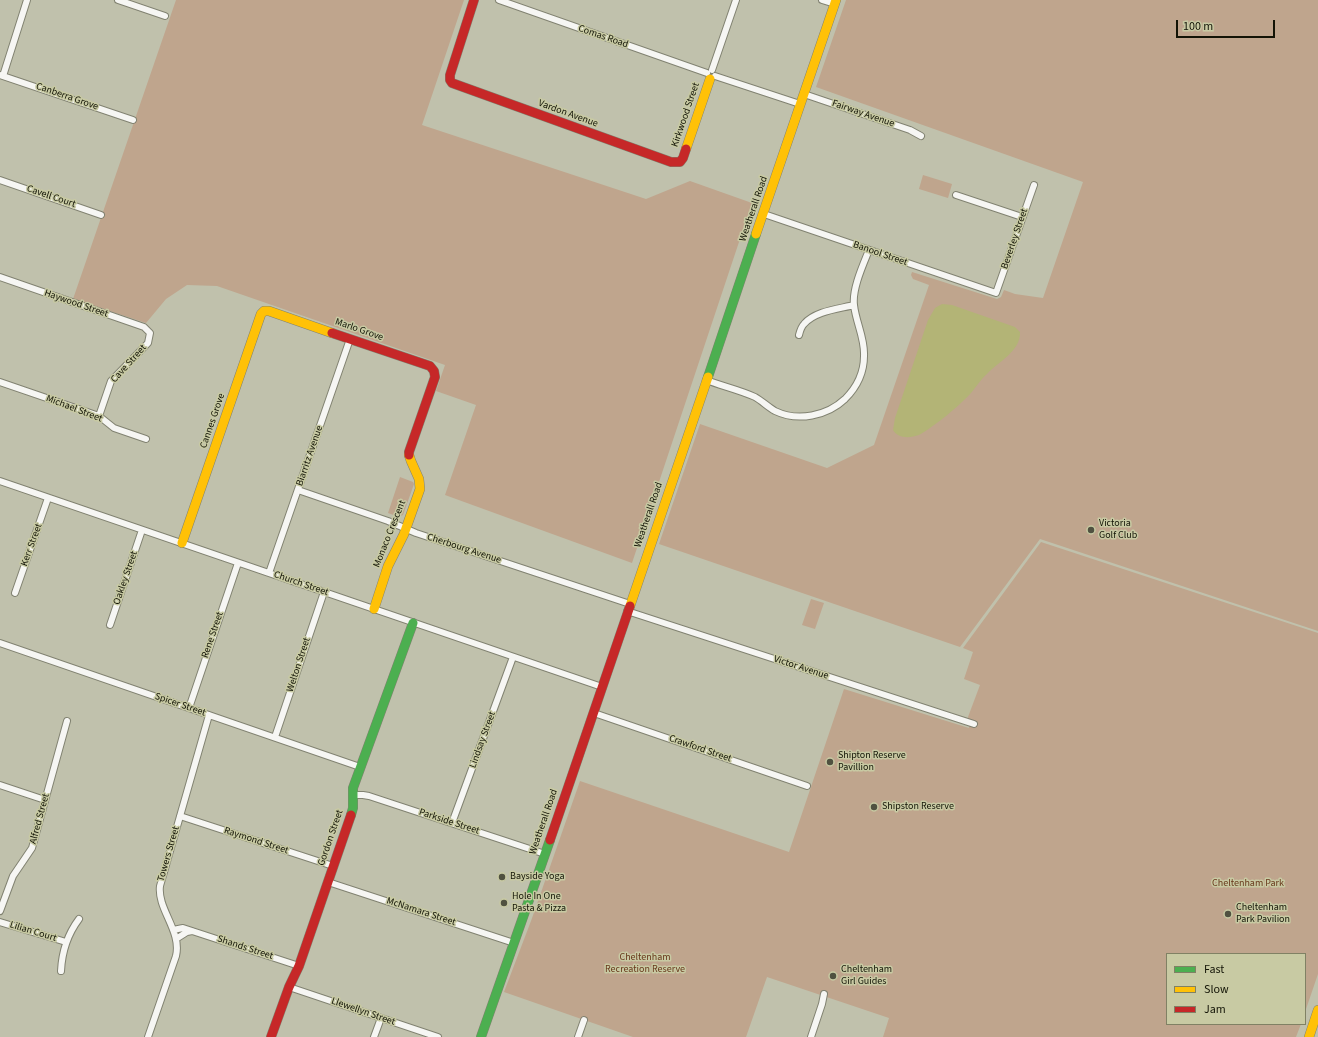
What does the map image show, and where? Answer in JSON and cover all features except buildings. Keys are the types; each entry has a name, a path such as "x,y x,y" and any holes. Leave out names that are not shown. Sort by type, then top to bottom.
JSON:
{"street":[{"path":"1,75 27,0"},
{"path":"118,0 164,16"},
{"name":"Vardon Avenue","path":"474,0 450,75 450,80 456,85 671,162 680,162 683,158"},
{"name":"Comas Road","path":"499,0 711,75 800,104"},
{"name":"Kirkwood Street","path":"683,158 736,0"},
{"path":"822,0 836,2"},
{"name":"Weatherall Road","path":"484,1036 544,854 594,713 706,380 836,2"},
{"name":"Canberra Grove","path":"1,75 133,120"},
{"name":"Fairway Avenue","path":"804,94 910,130 921,136"},
{"name":"Cavell Court","path":"0,180 101,215"},
{"name":"Beverley Street","path":"996,293 1034,185"},
{"path":"956,195 1022,217"},
{"name":"Banool Street","path":"764,214 996,293"},
{"path":"706,380 754,397 768,407 784,414 796,416 820,414 841,402 852,392 863,368 863,340 854,305 856,288 869,250"},
{"name":"Haywood Street","path":"0,277 144,327 150,333"},
{"path":"799,335 804,324 810,318 822,313 854,305"},
{"name":"Cannes Grove","path":"182,543 261,314 264,311 269,311"},
{"name":"Marlo Grove","path":"269,311 430,366 436,373 435,377"},
{"name":"Cave Street","path":"99,416 111,381 148,343 150,333"},
{"name":"Biarritz Avenue","path":"269,573 350,339"},
{"name":"Monaco Crescent","path":"374,609 388,566 406,529 420,484 410,460 409,452 435,377"},
{"name":"Michael Street","path":"0,382 99,416 114,428 146,439"},
{"name":"Church Street","path":"0,482 602,687"},
{"name":"Cherbourg Avenue","path":"298,490 629,608"},
{"name":"Kerr Street","path":"15,593 48,498"},
{"name":"Oakley Street","path":"110,625 142,530"},
{"name":"Rene Street","path":"189,708 238,563"},
{"name":"Welton Street","path":"275,738 324,592"},
{"name":"Victor Avenue","path":"629,608 974,724"},
{"name":"Gordon Street","path":"271,1037 289,987 299,966 351,817 353,808 353,788 413,623"},
{"name":"Spicer Street","path":"0,644 360,767"},
{"name":"Lindsay Street","path":"452,823 513,657"},
{"name":"Crawford Street","path":"594,713 807,786"},
{"name":"Towers Street","path":"148,1037 176,956 178,946 160,897 160,889 209,715"},
{"name":"Alfred Street","path":"0,910 13,876 32,848 67,721"},
{"path":"0,785 45,800"},
{"name":"Parkside Street","path":"352,795 369,796 544,854"},
{"name":"Raymond Street","path":"180,816 333,866"},
{"name":"McNamara Street","path":"328,882 514,943"},
{"name":"Lilian Court","path":"61,971 61,958 66,942 72,928 79,919"},
{"name":"Lilian Court","path":"0,922 66,942"},
{"name":"Shands Street","path":"173,930 181,927 299,966"},
{"path":"176,939 187,932 192,931"},
{"name":"Llewellyn Street","path":"289,987 438,1037"},
{"path":"811,1037 824,994"},
{"path":"1309,1037 1318,1010"},
{"path":"374,1037 381,1018"},
{"path":"578,1037 584,1020"}],"green space":[{"path":"176,0 464,0 422,125 646,199 690,181 752,203 632,563 445,495 476,405 436,391 445,365 217,286 187,285 166,299 146,323 73,299"},
{"name":"Victoria Golf Club","path":"846,0 1318,0 1318,631 1040,539 960,647 659,544 700,424 827,468 874,445 929,285 913,279 911,275 912,272 997,299 1001,297 1004,290 1015,294 1043,298 1083,182 816,87"},
{"path":"923,175 952,184 948,198 919,189"},
{"path":"400,477 413,482 414,484 403,515 399,517 388,513"},
{"path":"1041,542 1318,633 1318,974 1306,1009 1306,953 1166,953 1166,1025 1301,1025 1296,1037 883,1037 889,1018 767,977 746,1037 633,1037 504,992 531,921 580,781 789,852 844,689 969,728 968,717 980,685 964,679 973,652 963,648"},
{"path":"811,599 824,603 815,629 802,625"}],"shaded area":[{"path":"942,304 952,305 1015,327 1020,332 1019,339 1017,345 1008,356 985,376 971,393 946,416 919,435 912,437 901,436 893,430 895,418 928,320 935,308"}],"traffic: fast":[{"path":"708,377 756,234"},
{"path":"351,815 353,808 353,788 413,623"},
{"path":"481,1037 550,840"}],"traffic: slow":[{"path":"756,234 836,0"},
{"path":"686,149 710,79"},
{"path":"182,543 261,314 264,311 269,311 332,333"},
{"path":"630,606 708,377"},
{"path":"374,609 388,566 404,534 420,489 419,479 409,455"},
{"path":"1309,1037 1318,1010"}],"traffic: jam":[{"path":"474,0 450,75 450,80 452,83 671,162 680,162 686,149"},
{"path":"332,333 430,366 434,371 435,377 409,455"},
{"path":"550,840 630,606"},
{"path":"271,1037 289,987 299,966 351,815"}],"place":[{"name":"Victoria Golf Club","path":"1091,530"},
{"name":"Shipton Reserve Pavillion","path":"830,762"},
{"name":"Shipston Reserve","path":"874,807"},
{"name":"Bayside Yoga","path":"502,877"},
{"name":"Hole In One Pasta & Pizza","path":"504,903"},
{"name":"Cheltenham Park Pavilion","path":"1228,914"},
{"name":"Cheltenham Girl Guides","path":"833,976"}],"park label":[{"name":"Cheltenham Park","path":"1248,884"},
{"name":"Cheltenham Recreation Reserve","path":"645,964"}]}
